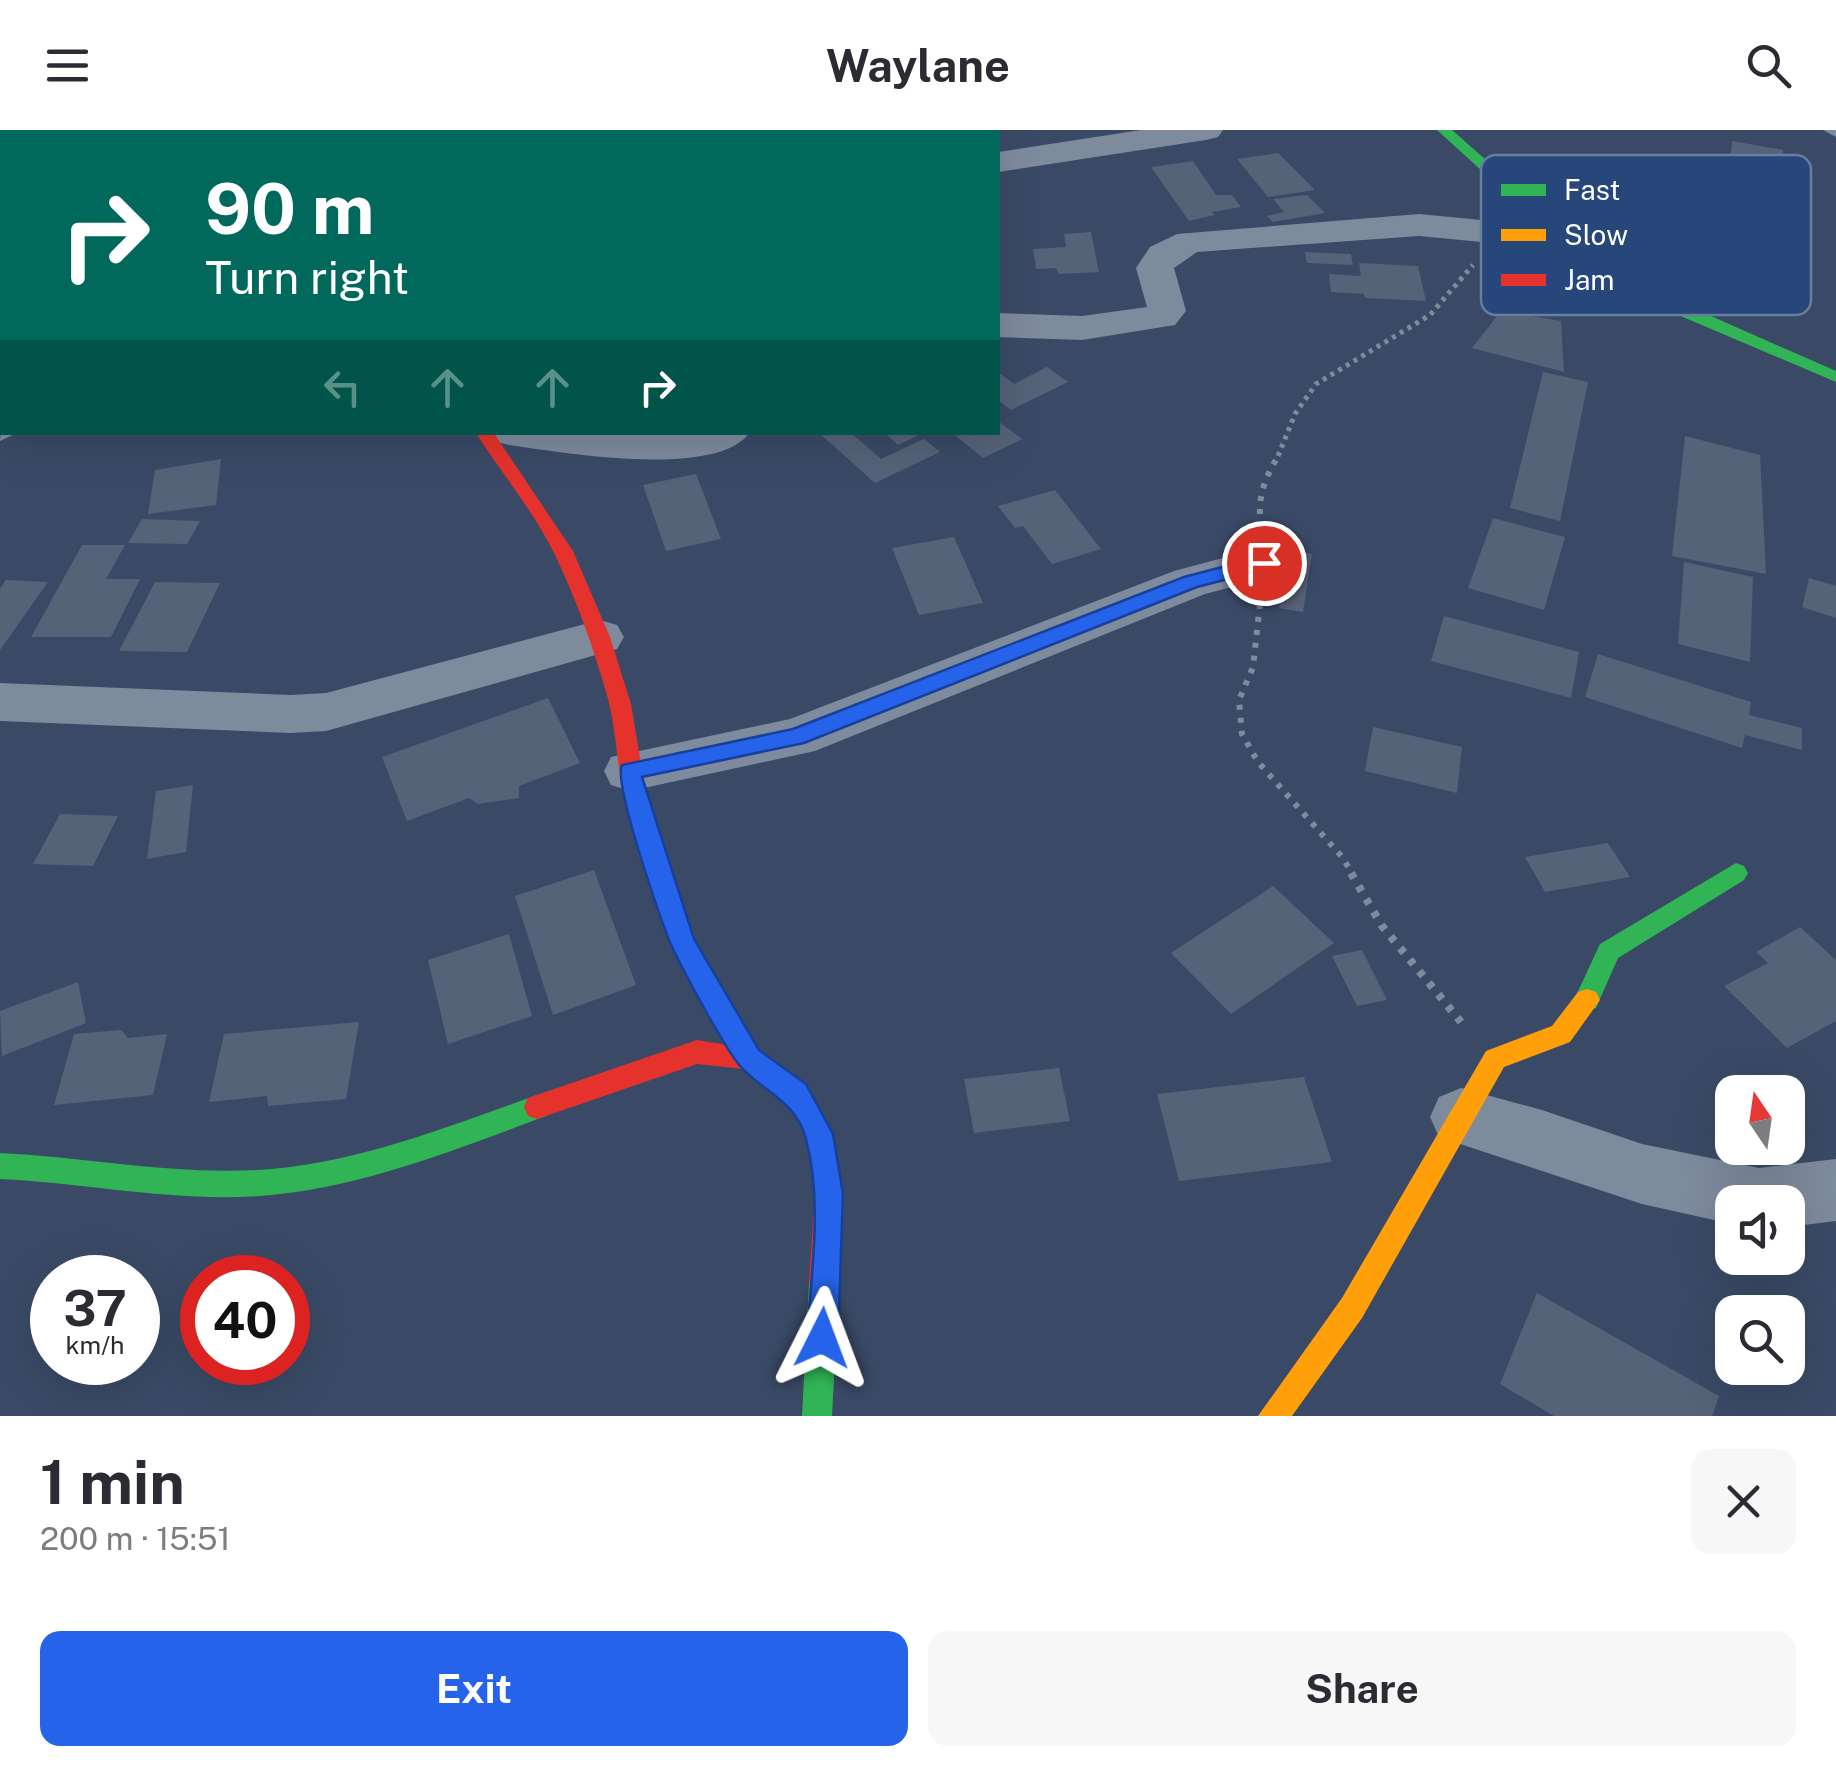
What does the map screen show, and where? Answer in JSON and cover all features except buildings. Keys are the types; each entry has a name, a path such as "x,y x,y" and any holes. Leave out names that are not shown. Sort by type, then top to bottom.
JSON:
{"street":[{"path":"1000,162 1206,130"},
{"path":"1444,130 1481,163"},
{"path":"1000,326 1082,328 1161,317 1167,311 1167,300 1155,268 1162,254 1190,242 1418,225 1481,232"},
{"path":"1694,315 1836,377"},
{"path":"486,435 563,551 600,637 620,704 637,805 682,942 750,1058 796,1092 819,1134 829,1194 832,1414"},
{"path":"538,435 646,446 687,444 719,435"},
{"path":"630,771 796,737 1191,582 1264,563"},
{"path":"0,702 290,714 326,712 600,637"},
{"path":"1273,1416 1352,1308 1495,1059 1510,1051 1546,1043 1578,1023 1597,970 1609,950 1736,873"},
{"path":"0,1166 38,1166 114,1178 224,1184 292,1177 380,1162 697,1052 750,1058"},
{"path":"1461,1118 1542,1139 1642,1174 1759,1198 1836,1190"}],"path":[{"path":"1481,255 1430,315 1316,384 1295,414 1287,440 1263,481 1258,504 1264,563 1254,667 1240,700 1242,734 1258,762 1342,858 1382,926 1495,1059"}],"traffic: fast":[{"path":"1444,130 1481,163"},
{"path":"1694,315 1836,377"},
{"path":"647,834 682,942 749,1058"},
{"path":"1587,1000 1609,951 1736,873"},
{"path":"0,1166 192,1183 261,1183 382,1160 537,1107"},
{"path":"817,1416 824,1283"}],"traffic: slow":[{"path":"1273,1416 1352,1308 1495,1059 1561,1034 1587,1000"}],"traffic: jam":[{"path":"486,435 563,551 600,637 620,704 637,805 647,834"},
{"path":"537,1107 697,1052 749,1058 796,1092 819,1134 829,1194 824,1283"}],"route":[{"path":"822,1338 829,1194 819,1134 796,1092 750,1058 682,942 637,805 630,771 796,737 1191,582 1264,563"}]}
